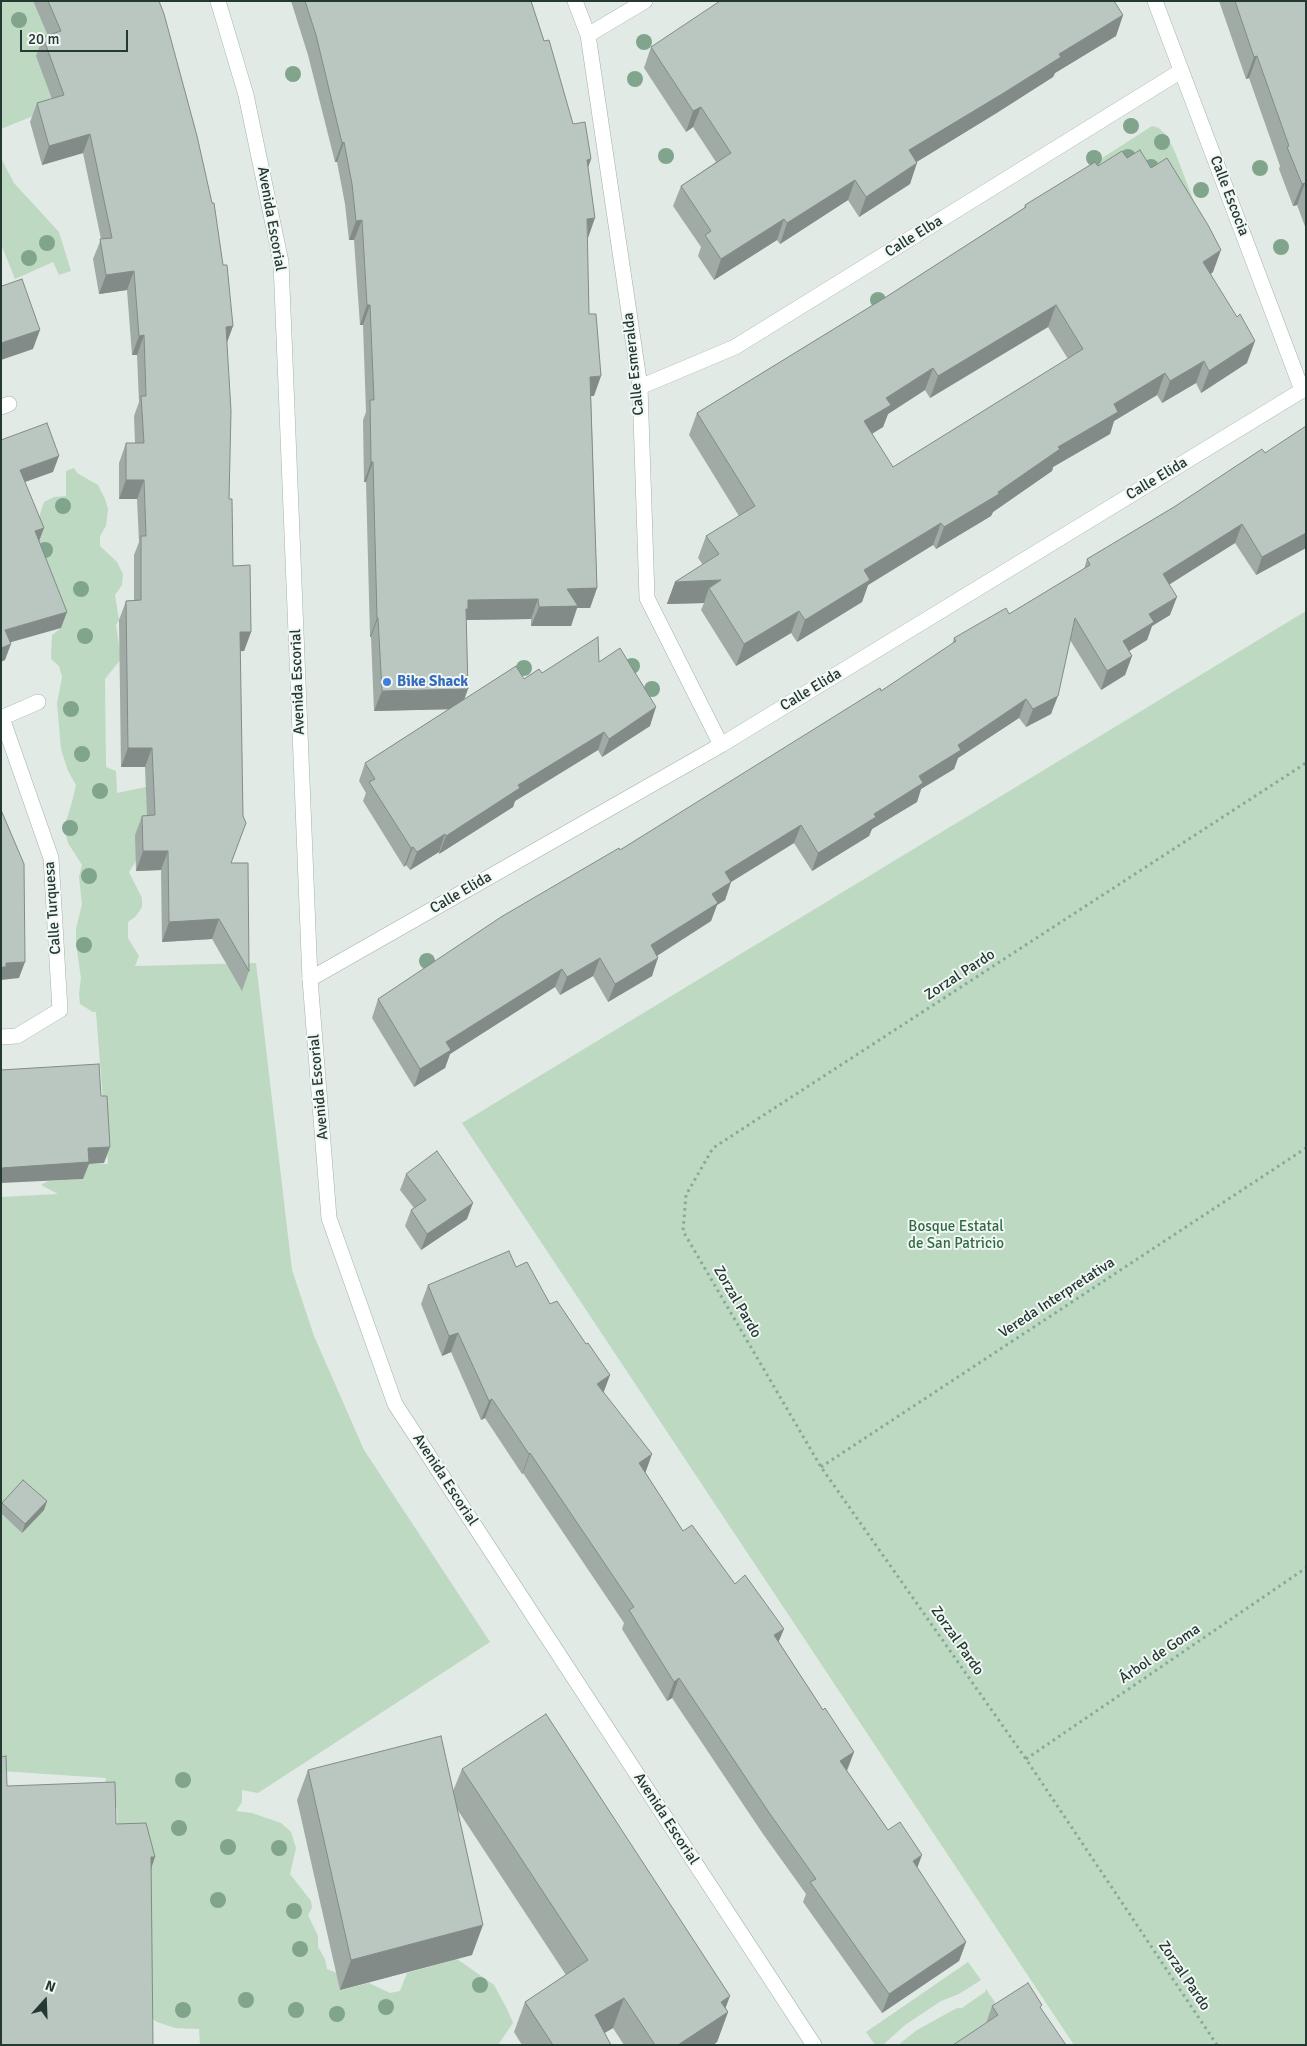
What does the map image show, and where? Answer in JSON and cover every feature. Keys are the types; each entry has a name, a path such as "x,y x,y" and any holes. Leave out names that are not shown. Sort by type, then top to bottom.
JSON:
{"street":[{"name":"Avenida Escorial","path":"218,1 246,95 281,262 310,980 329,1218 395,1404 813,2044"},
{"name":"Calle Esmeralda","path":"575,1 588,36 640,387 646,598 721,745"},
{"path":"588,36 645,1"},
{"name":"Calle Escocia","path":"1155,1 1304,389"},
{"name":"Calle Elba","path":"640,387 736,347 1181,71"},
{"name":"Calle Elida","path":"310,980 721,745 1304,389"},
{"name":"Calle Turquesa","path":"1,1037 17,1036 60,1010 51,858 2,718 38,702"}],"path":[{"name":"Zorzal Pardo","path":"1217,2045 1026,1759 821,1467 683,1231 686,1195 714,1148 1306,763"},
{"name":"Vereda Interpretativa","path":"821,1467 1306,1148"},
{"name":"Árbol de Goma","path":"1026,1759 1306,1568"}],"green space":[{"path":"1,1 33,1 49,38 55,107 1,129"},
{"path":"1152,126 1159,128 1167,136 1175,152 1209,241 1085,169"},
{"path":"1,158 14,183 59,232 71,271 59,275 53,262 15,279 1,244"},
{"path":"74,468 77,473 98,485 105,499 108,509 106,526 100,536 100,546 117,562 123,574 122,585 115,595 119,620 116,625 121,659 105,679 106,767 116,771 117,793 146,787 157,790 139,856 129,872 142,898 142,907 136,916 128,922 128,938 139,956 135,966 256,963 292,1270 314,1336 364,1450 490,1642 258,1793 242,1790 242,1802 236,1811 252,1813 281,1823 291,1832 296,1848 290,1874 311,1901 312,1908 308,1915 318,1936 318,1947 325,1959 327,1969 337,1973 341,1990 369,1983 390,1993 400,1991 407,1973 457,1959 494,1985 507,2009 513,2023 498,2045 200,2045 199,2029 175,2028 157,2022 148,2016 118,1834 117,1808 106,1806 104,1791 106,1778 1,1771 1,1197 58,1194 41,1185 48,1181 83,1179 82,1164 108,1164 96,1012 80,1004 79,994 81,978 76,944 76,929 82,904 79,877 82,865 68,843 64,828 76,785 68,771 61,749 57,703 62,677 59,666 51,659 52,635 61,628 29,547 44,502 54,497 66,496 66,471"},
{"name":"Bosque Estatal de San Patricio","path":"1306,611 1306,2045 1074,2045 462,1123"},
{"path":"968,1962 981,1980 959,1994 941,2001 905,2025 883,2045 875,2045 866,2032"},
{"path":"986,1989 1003,2014 958,2045 898,2045 917,2030 957,2008 962,2008 985,1992"}],"building":[{"path":"48,1 159,1 197,136 212,203 214,203 223,265 227,265 233,326 226,327 231,411 229,499 232,499 233,566 250,565 251,632 240,632 243,816 246,823 231,863 248,863 249,971 219,919 169,922 168,851 143,851 142,816 155,815 152,748 128,748 126,601 141,600 141,536 146,536 144,480 126,480 126,443 144,443 141,396 146,396 144,335 139,336 134,271 106,275 100,239 112,238 90,134 49,146 37,103 64,95 43,37 61,31"},
{"path":"305,1 531,1 544,41 549,40 573,124 585,122 591,159 587,160 595,218 587,219 589,314 596,314 601,376 590,377 597,588 567,589 578,606 539,607 538,599 468,600 468,609 466,609 468,689 382,691 377,618 373,462 371,462 370,400 374,400 370,305 367,305 362,220 356,221 352,184 344,142 342,143 316,35"},
{"path":"720,1 1114,1 1123,15 1059,54 1061,57 909,150 917,163 866,197 855,180 787,223 784,219 721,259 705,235 711,231 681,186 731,153 701,107 693,111 651,47"},
{"path":"1235,1 1306,1 1306,185 1305,183 1302,184 1287,147 1289,146 1257,56 1254,57"},
{"path":"1140,150 1151,168 1167,158 1221,250 1203,262 1237,317 1240,314 1255,341 1209,371 1204,361 1170,381 1165,373 1114,404 1118,412 1058,447 1060,449 998,492 999,494 944,527 941,523 864,570 870,580 805,620 799,611 744,644 709,588 721,580 675,582 719,554 706,536 755,506 697,413 886,297 1026,207 1025,205 1095,162 1098,166 1122,151 1127,158","holes":["1056,305 1083,349 893,467 864,421 891,405 886,398 933,368 938,376"]},
{"path":"22,279 40,330 1,343 1,284 2,286"},
{"path":"47,423 59,456 20,470 44,528 35,531 67,612 5,630 11,644 1,648 1,440"},
{"path":"1306,426 1306,533 1262,557 1242,524 1163,574 1177,597 1149,614 1154,622 1123,641 1132,656 1107,671 1075,618 1058,696 1033,709 1026,699 958,745 961,750 919,776 923,783 874,814 876,817 818,853 801,825 725,872 731,882 712,894 718,903 651,945 658,958 615,984 600,958 567,977 562,969 446,1042 451,1050 420,1069 378,999 501,917 619,848 620,850 880,688 881,691 956,641 954,638 1006,608 1009,614 1090,565 1087,559 1174,507 1262,449 1265,453"},
{"path":"598,637 599,662 620,648 656,707 609,739 604,732 518,785 520,788 446,836 445,834 417,852 413,847 411,848 369,782 375,779 365,763 516,666 524,679 539,669 542,673"},
{"path":"1,810 24,864 25,962 6,963 6,967 1,967"},
{"path":"99,1064 101,1096 107,1096 110,1147 88,1148 89,1162 1,1168 1,1070"},
{"path":"437,1151 473,1203 427,1234 411,1210 426,1200 406,1174"},
{"path":"509,1251 516,1267 527,1262 550,1304 557,1301 610,1375 597,1384 652,1454 639,1463 683,1531 692,1525 735,1584 745,1575 784,1629 774,1635 823,1710 825,1708 854,1752 840,1761 888,1830 900,1822 922,1855 913,1861 966,1942 889,1994 810,1882 816,1879 679,1678 674,1682 629,1610 634,1607 492,1399 489,1401 458,1333 449,1336 428,1285"},
{"path":"23,1480 47,1501 25,1524 2,1503"},
{"path":"546,1714 730,1996 721,2002 728,2012 678,2045 655,2045 624,1998 595,2015 611,2045 553,2045 525,2002 588,1960 462,1769"},
{"path":"441,1736 483,1925 351,1960 308,1770"},
{"path":"6,1756 7,1786 115,1782 116,1824 146,1823 155,1857 151,1857 153,2045 1,2045 1,1757"},
{"path":"1028,1983 1042,2005 1040,2007 1066,2045 953,2045 998,2015 992,2006"}],"place":[{"name":"Bike Shack","path":"387,682"}]}
